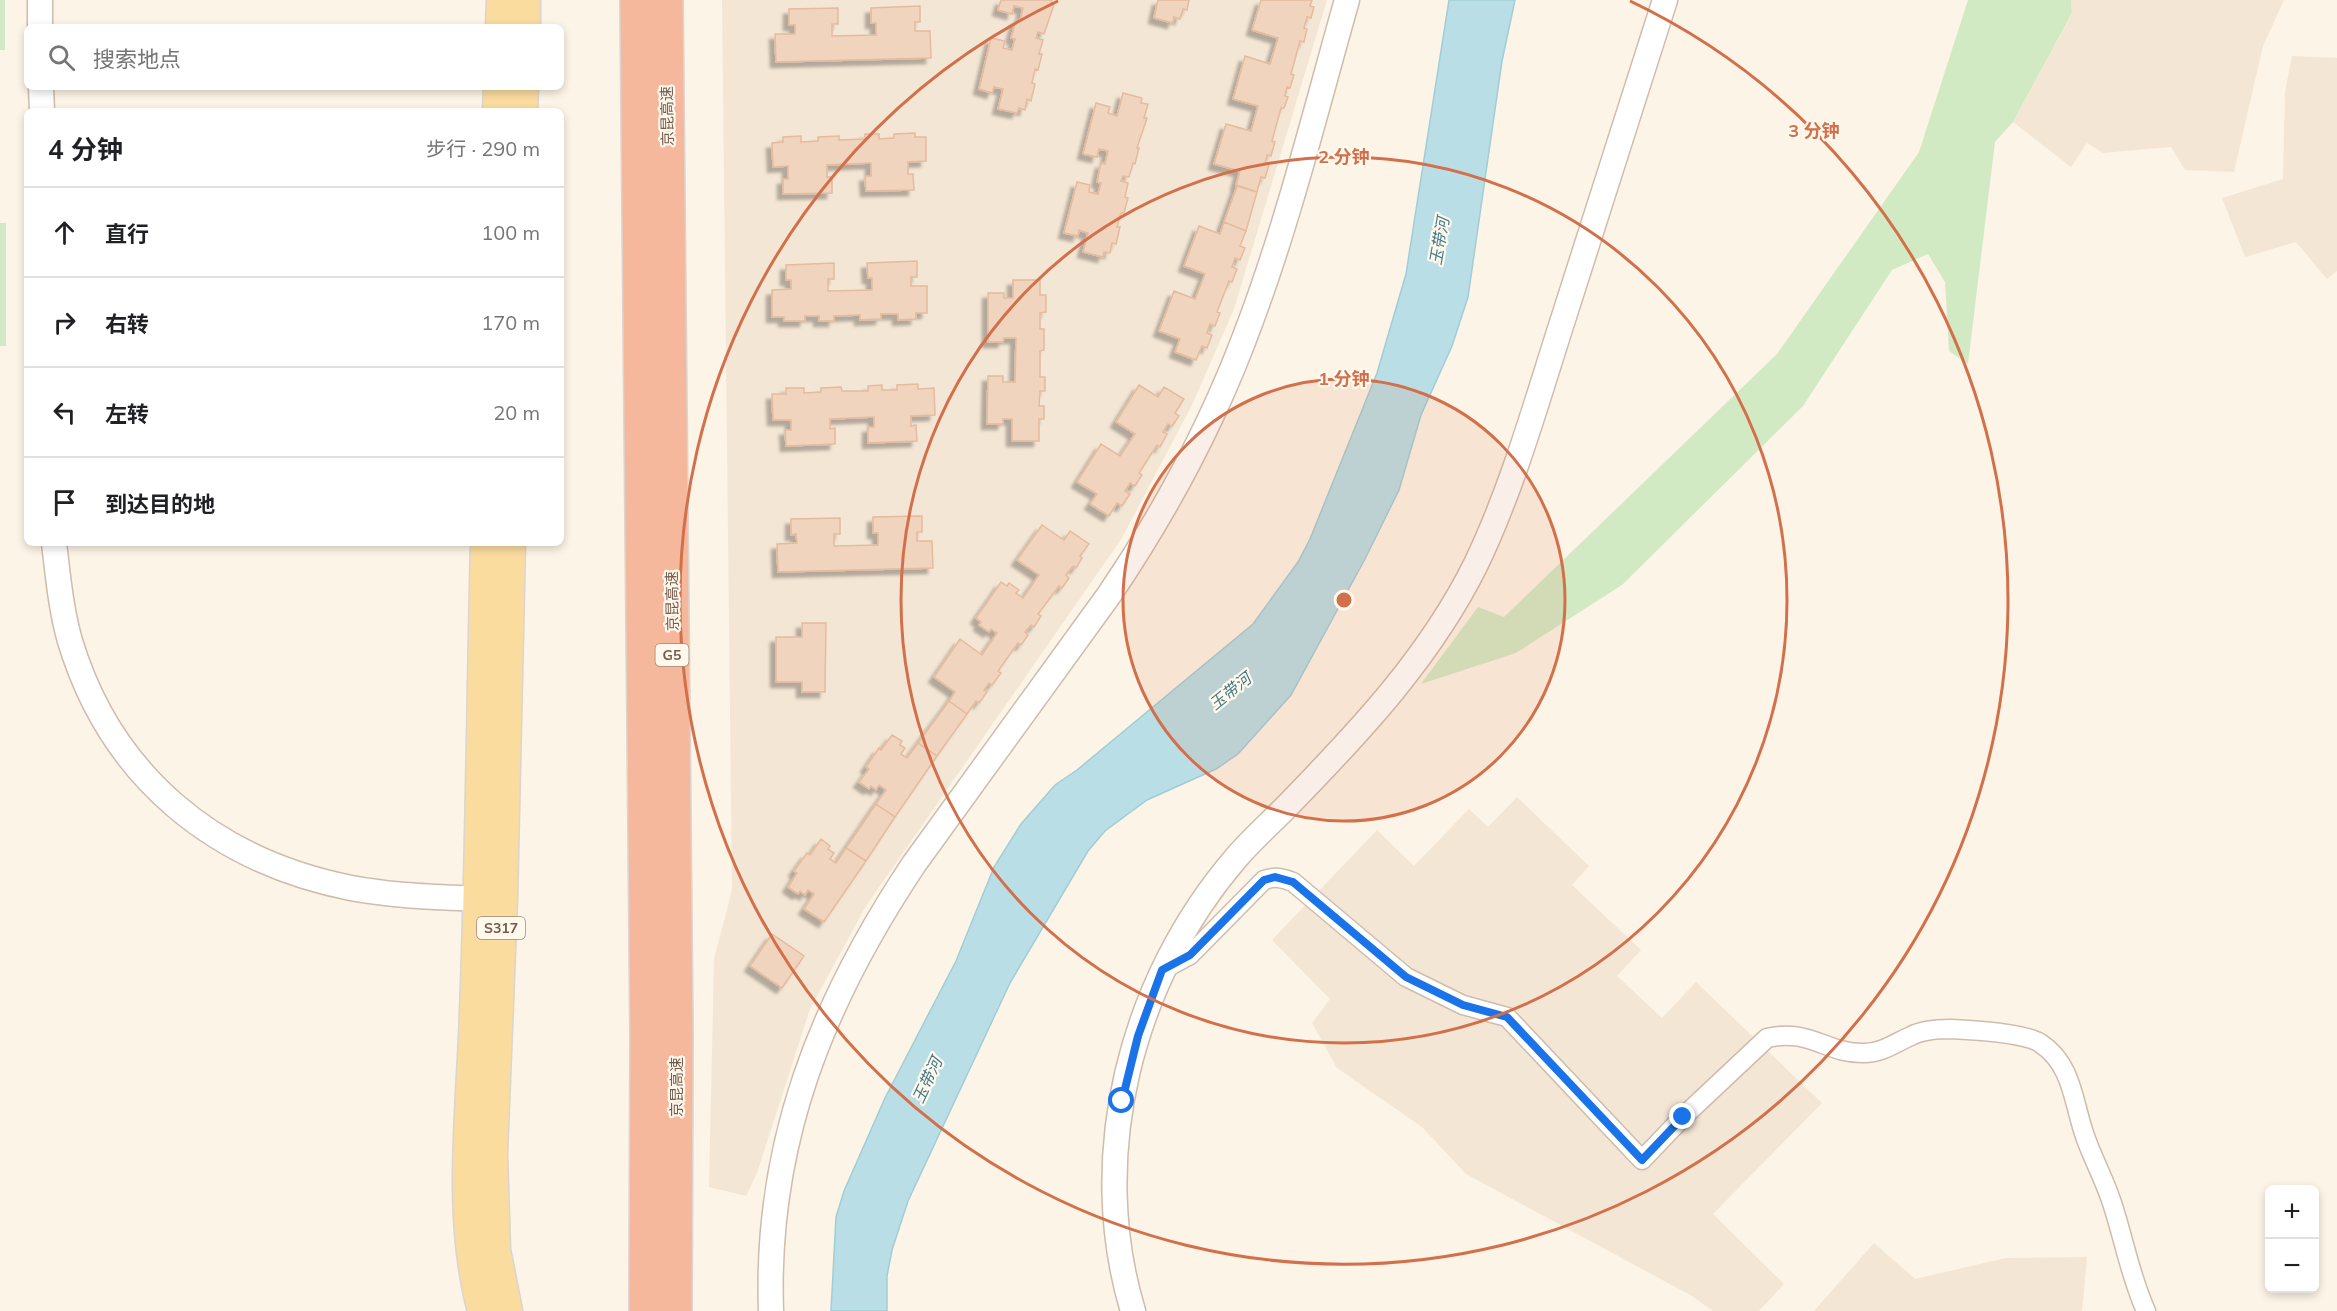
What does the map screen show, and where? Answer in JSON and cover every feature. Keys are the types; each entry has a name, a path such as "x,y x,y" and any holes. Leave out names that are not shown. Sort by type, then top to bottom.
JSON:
{"highway":[{"name":"京昆高速","path":"637,0 647,1036 646,1311"},
{"name":"京昆高速","path":"666,0 676,1012 675,1311"}],"main road":[{"path":"501,24 502,0"},
{"path":"525,0 525,24"},
{"path":"498,108 499,90"},
{"path":"522,108 523,90"},
{"name":"S317","path":"486,546 492,1211 495,1251 507,1311"},
{"name":"S317","path":"483,1311 472,1253 468,1154 490,899 510,546"}],"street":[{"path":"40,0 40,24"},
{"path":"771,1311 775,1198 803,1081 815,1049 866,940 891,899 1109,595 1145,540 1181,476 1223,389 1253,316 1273,257 1347,0"},
{"path":"1133,1311 1118,1251 1114,1168 1120,1112 1128,1069 1148,1005 1162,970 1200,906 1237,857 1380,707 1431,641 1457,601 1477,562 1510,479 1665,0"},
{"path":"41,90 42,108"},
{"path":"54,546 61,598 70,640 88,687 123,749 151,783 179,810 212,835 237,850 282,869 327,883 374,892 490,899"},
{"path":"1162,970 1190,955 1264,880 1275,877 1283,878 1293,882 1406,977 1463,1005 1507,1017 1642,1160 1683,1117 1767,1038 1784,1034 1801,1036 1834,1048 1863,1053 1880,1051 1912,1035 1934,1030 1952,1029 2030,1038 2043,1045 2059,1061 2069,1076 2085,1137 2112,1202 2137,1291 2146,1311"}],"shaded area":[{"path":"722,0 1327,0 1234,309 1193,403 1122,538 866,906 810,1009 757,1173 746,1196 709,1187 714,959 732,890"},
{"path":"2071,0 2284,0 2263,46 2234,172 2185,170 2171,147 2103,153 2087,143 2071,167 2013,122 2072,14"},
{"path":"2292,56 2337,58 2337,271 2327,279 2296,242 2245,257 2222,198 2283,179 2285,92"},
{"path":"1517,797 1589,866 1572,885 1641,950 1617,976 1662,1018 1696,982 1822,1103 1713,1214 1784,1284 1759,1311 1713,1311 1692,1296 1466,1174 1422,1127 1337,1068 1312,1023 1330,999 1272,940 1377,830 1414,866 1469,809 1488,827"},
{"path":"1874,1243 1915,1279 2006,1258 2087,1257 2082,1311 1814,1311"}],"green space":[{"path":"0,0 5,0 5,50 0,50"},
{"path":"1968,0 2071,0 2072,13 2013,122 1995,142 1968,364 1949,351 1945,282 1928,254 1892,270 1803,406 1622,585 1516,653 1421,684 1478,607 1504,617 1777,354 1919,152"},
{"path":"0,223 6,223 6,346 0,346"}],"water":[{"name":"玉带河","path":"1449,0 1515,0 1502,61 1468,297 1452,346 1421,415 1399,490 1365,559 1291,695 1238,754 1216,769 1147,800 1105,831 1088,851 1010,983 908,1201 892,1250 887,1276 887,1311 831,1311 836,1217 844,1191 885,1098 956,961 994,867 1021,824 1055,785 1077,770 1253,624 1298,562 1310,539 1377,373 1406,274"}],"building":[{"path":"1001,0 1052,0 1051,4 1054,5 1044,34 1038,32 1036,38 1043,40 1039,54 1042,54 1038,70 1035,69 1032,83 1035,84 1031,101 1027,99 1025,110 1019,108 1017,113 998,109 1003,89 994,87 992,93 979,89 991,38 1005,41 1003,48 1012,50 1015,39 1011,38 1016,20 1020,21 1023,8 1014,6 1012,14 998,10"},
{"path":"1158,0 1189,0 1187,10 1183,9 1180,19 1174,17 1173,23 1154,18"},
{"path":"1261,0 1312,0 1310,6 1314,7 1311,18 1307,17 1304,42 1300,41 1291,74 1294,75 1285,96 1288,97 1284,108 1281,108 1272,141 1275,142 1271,156 1267,155 1265,164 1269,165 1265,178 1261,177 1257,192 1236,185 1240,171 1214,164 1226,124 1251,131 1258,106 1233,99 1245,56 1270,64 1278,38 1252,30"},
{"path":"920,6 920,22 915,22 915,31 930,31 931,58 776,62 775,34 795,34 795,25 789,25 789,9 838,8 838,24 832,24 832,36 876,35 876,23 871,23 871,8"},
{"path":"1123,93 1142,98 1141,103 1148,104 1144,118 1147,118 1137,148 1139,148 1135,164 1133,163 1129,177 1123,176 1121,181 1128,183 1125,197 1128,198 1117,227 1120,227 1116,244 1112,243 1110,253 1104,252 1103,257 1083,252 1088,233 1079,230 1078,236 1064,233 1077,182 1090,185 1089,192 1098,194 1101,183 1097,182 1101,163 1105,164 1108,151 1099,149 1097,157 1083,154 1096,103 1110,107 1108,113 1117,116"},
{"path":"915,133 915,137 926,137 926,161 908,162 908,174 913,174 914,190 866,191 865,176 871,176 871,163 827,165 827,177 832,177 832,193 783,194 783,179 788,179 788,166 773,167 772,143 783,142 783,137 801,136 801,142 818,141 818,137 839,136 839,140 865,139 865,134 879,134 879,139 894,138 894,134"},
{"path":"1237,186 1257,192 1246,231 1224,222"},
{"path":"1224,222 1246,231 1240,246 1245,248 1240,260 1235,258 1232,267 1237,269 1232,282 1229,281 1217,312 1220,313 1215,326 1210,324 1207,333 1212,335 1207,348 1202,346 1196,360 1175,352 1180,339 1159,331 1174,291 1195,299 1205,274 1184,266 1199,226 1220,234"},
{"path":"917,261 917,277 911,277 911,286 927,286 927,313 916,313 916,319 898,320 898,314 881,314 881,319 860,320 860,315 834,316 834,321 819,321 819,316 805,316 805,321 784,321 784,317 772,317 772,290 791,289 791,280 786,280 786,265 834,263 834,279 828,279 828,291 872,290 872,278 868,278 867,263"},
{"path":"1013,280 1040,280 1040,295 1046,295 1046,312 1040,313 1040,329 1044,329 1044,350 1040,351 1040,377 1045,377 1045,391 1040,391 1039,406 1044,406 1044,419 1039,419 1039,441 1012,441 1012,419 1003,419 1003,424 987,424 988,376 1003,376 1003,382 1015,382 1016,338 1004,338 1003,342 988,342 988,293 1004,293 1004,298 1013,298"},
{"path":"918,384 918,389 934,388 935,415 911,416 911,426 916,425 917,441 868,443 868,427 874,427 874,417 830,419 830,429 835,428 835,444 786,446 785,430 791,430 791,420 773,420 772,394 786,394 786,388 804,388 804,393 821,392 821,388 841,387 842,391 868,391 868,386 882,385 882,390 897,390 897,385"},
{"path":"1139,385 1158,397 1164,387 1184,399 1175,413 1179,416 1172,426 1168,424 1163,432 1167,434 1160,447 1157,445 1139,473 1142,475 1135,486 1130,483 1125,491 1130,494 1122,506 1117,503 1109,516 1090,504 1097,494 1077,482 1101,444 1120,456 1135,434 1116,422"},
{"path":"922,516 922,532 917,532 917,541 932,541 933,568 778,572 777,544 797,543 796,534 791,535 791,519 840,518 840,534 834,534 834,546 878,545 878,533 873,533 873,517"},
{"path":"1042,525 1064,540 1070,531 1089,544 1080,556 1082,558 1076,568 1073,566 1066,575 1069,578 1062,588 1059,586 1038,614 1041,616 1034,627 1031,625 1025,632 1028,635 1021,645 1018,643 998,671 1001,673 992,685 989,683 984,690 987,692 979,703 976,701 967,714 949,701 955,692 934,677 960,639 982,655 997,633 991,629 989,632 979,625 981,622 976,618 1001,582 1007,586 1009,583 1019,590 1016,593 1023,598 1039,575 1017,560"},
{"path":"802,623 826,623 825,692 802,692 802,682 776,682 776,637 802,637"},
{"path":"949,701 967,714 937,756 918,743"},
{"path":"892,735 902,741 900,745 905,748 901,754 907,758 918,743 937,756 895,817 876,804 886,790 879,785 876,790 871,786 869,789 859,782 869,769 866,767 879,748 881,750"},
{"path":"876,804 895,817 866,861 846,848"},
{"path":"821,839 830,846 828,849 834,853 830,859 836,863 846,848 866,861 824,922 804,909 814,894 808,890 805,895 800,891 798,894 788,887 797,873 794,871 807,853 810,855"},
{"path":"772,934 804,956 782,988 750,966"}],"route":[{"path":"1122,1101 1128,1069 1138,1036 1162,970 1184,960 1264,880 1275,877 1293,882 1406,977 1463,1005 1507,1017 1642,1160 1683,1117"}]}
